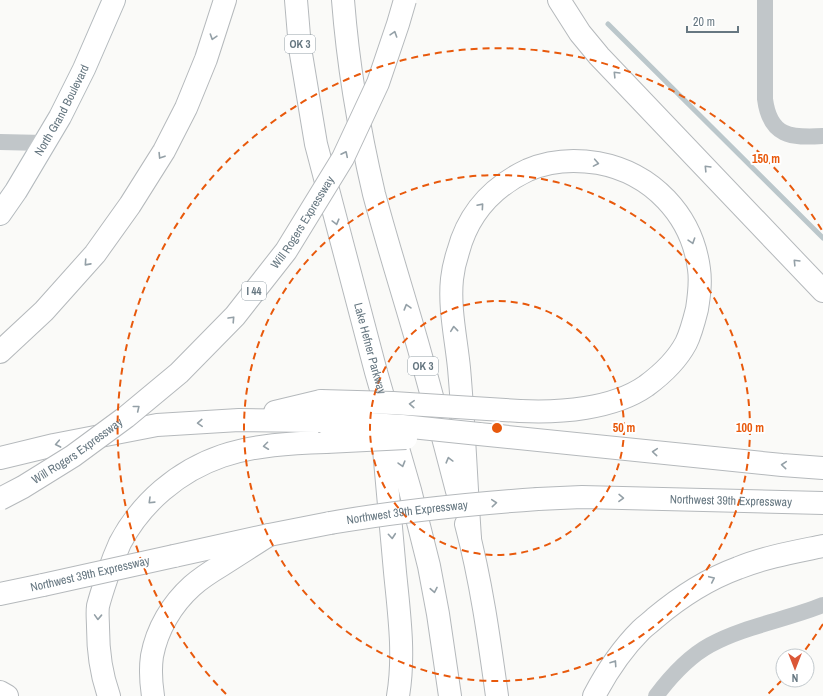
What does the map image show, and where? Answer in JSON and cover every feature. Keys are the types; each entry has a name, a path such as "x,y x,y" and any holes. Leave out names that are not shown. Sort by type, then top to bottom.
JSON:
{"main road":[{"name":"North Grand Boulevard","path":"0,214 16,191 60,117 81,76 114,0"},
{"path":"0,352 44,311 95,254 130,205 164,151 186,108 206,59 225,0"},
{"name":"Lake Hefner Parkway","path":"296,0 300,48 316,144 376,372 410,490 429,566 438,614 450,696"},
{"name":"OK 3","path":"343,0 354,93 368,165 470,538 483,602 497,696"},
{"name":"Will Rogers Expressway","path":"0,499 23,487 73,456 126,417 179,373 234,316 286,250 343,158 378,83 405,0"},
{"path":"559,0 580,33 599,56 823,291"},
{"path":"0,458 54,445 157,425 239,420 393,403 520,411 536,412 569,410 597,405 628,396 646,386 671,364 686,344 695,319 699,294 699,270 690,233 684,222 669,202 649,185 628,172 605,164 580,160 555,162 531,169 508,181 489,196 471,220 462,239 452,278 452,306 459,368 470,538"},
{"path":"376,372 400,621 402,656 398,696"},
{"path":"320,411 402,426 528,440 823,468"},
{"path":"109,696 99,657 98,608 102,592 116,553 124,537 142,510 158,494 177,479 221,456 241,450 285,444 479,434"},
{"name":"Northwest 39th Expressway","path":"0,594 268,534 372,516 442,507 582,497 823,503"},
{"path":"153,696 151,675 152,657 157,637 164,621 173,607 193,585 268,534"},
{"path":"594,696 618,657 642,630 671,604 704,583 738,568 774,556 823,546"},
{"path":"0,692 7,696"}],"street":[{"path":"765,0 766,111 775,126 784,133 794,136 823,136"},
{"path":"0,142 44,143"},
{"path":"656,696 674,673 694,656 709,646 748,629 823,605"}],"waterway":[{"path":"608,24 823,238"}]}
